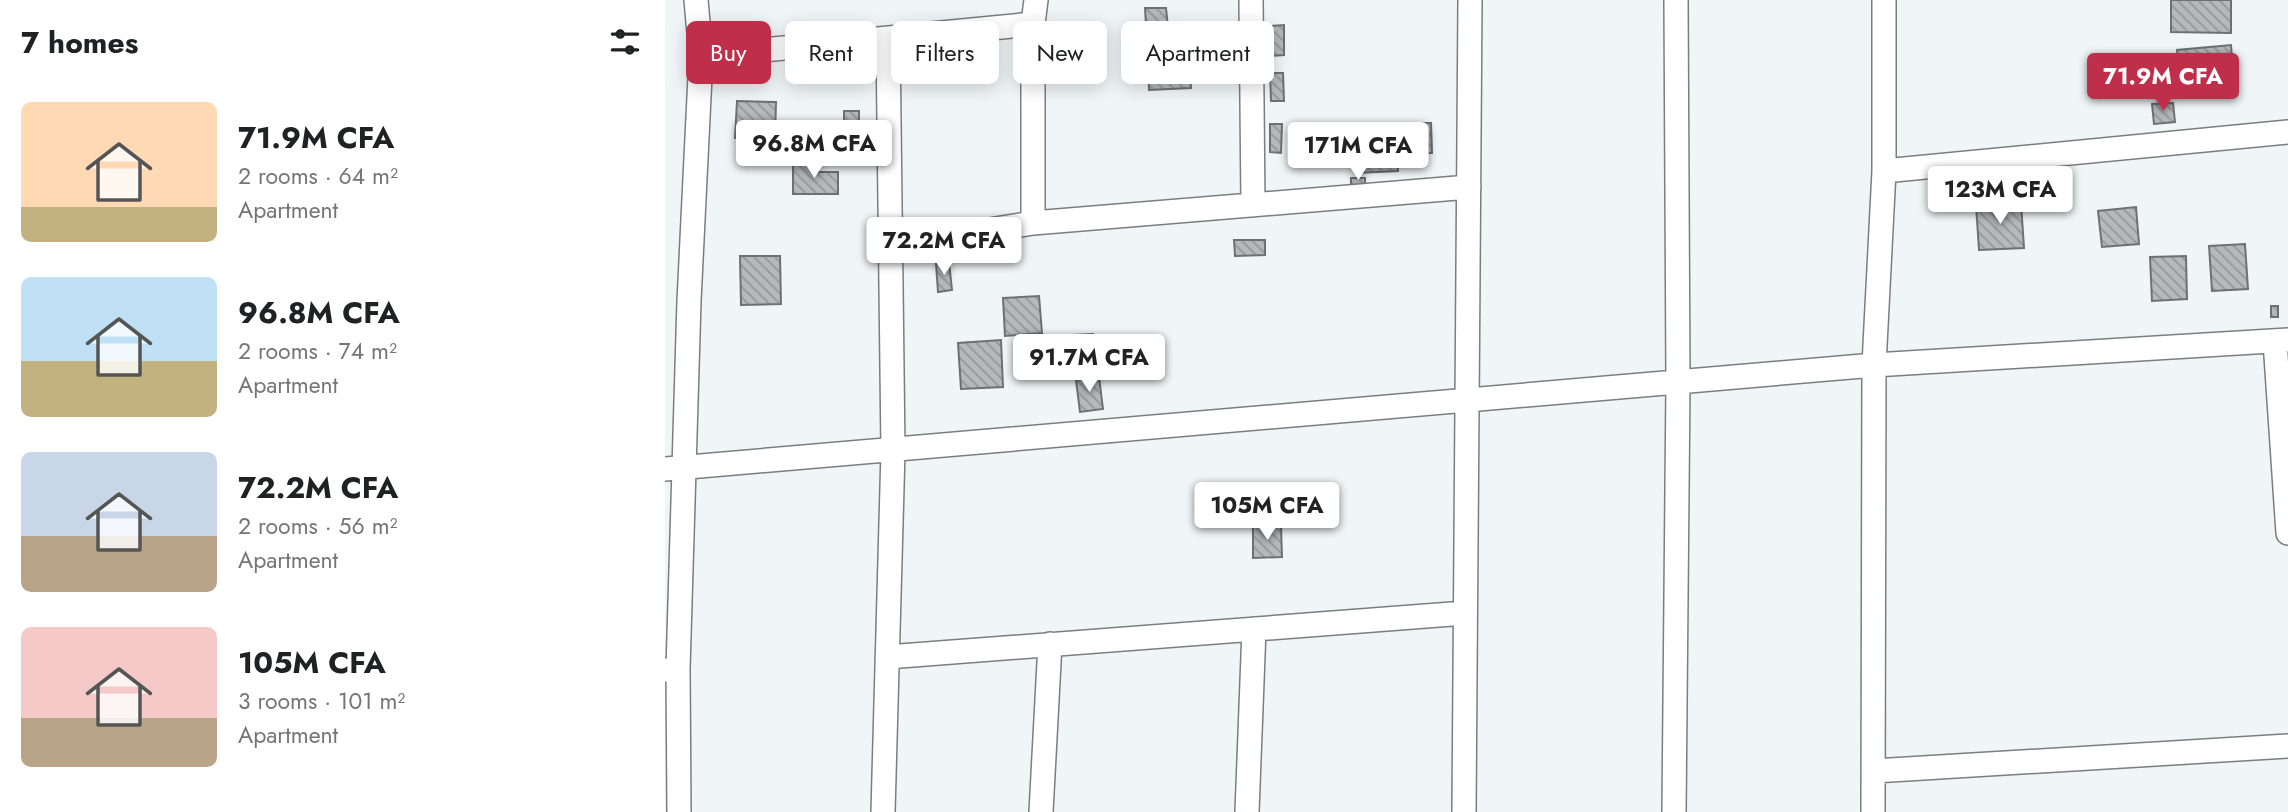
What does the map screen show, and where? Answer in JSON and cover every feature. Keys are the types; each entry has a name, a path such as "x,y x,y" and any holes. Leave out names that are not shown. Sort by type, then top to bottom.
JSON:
{"street":[{"path":"697,0 698,21"},
{"path":"1033,21 1036,0"},
{"path":"1251,0 1254,205"},
{"path":"1464,812 1470,0"},
{"path":"1675,812 1678,382 1676,0"},
{"path":"1873,812 1874,365 1884,171 1884,0"},
{"path":"771,48 1013,26"},
{"path":"883,812 893,451 888,39"},
{"path":"679,812 672,670 675,468 689,301 700,84"},
{"path":"1033,84 1033,223"},
{"path":"1884,171 2288,132"},
{"path":"890,246 1033,223 1469,187"},
{"path":"675,468 1874,365 2281,340 2288,533"},
{"path":"887,657 1465,613"},
{"path":"1247,812 1254,629"},
{"path":"1041,812 1050,644"},
{"path":"1874,771 2288,746"}],"building":[{"path":"2171,0 2231,0 2231,33 2171,32"},
{"path":"1145,8 1166,8 1167,21 1146,21"},
{"path":"1284,25 1284,55 1274,56 1274,26"},
{"path":"2231,45 2234,82 2181,87 2177,50"},
{"path":"1274,73 1283,73 1284,101 1271,101 1270,84 1274,84"},
{"path":"1149,84 1191,84 1191,88 1149,90"},
{"path":"737,101 776,102 775,139 735,138"},
{"path":"2173,103 2175,122 2154,124 2152,104"},
{"path":"844,111 859,111 859,139 844,139"},
{"path":"1417,123 1431,123 1432,153 1417,153"},
{"path":"1270,124 1282,124 1281,153 1270,152"},
{"path":"1395,126 1398,171 1356,173 1354,128"},
{"path":"793,163 816,163 816,172 838,172 838,194 793,194"},
{"path":"1351,178 1365,178 1365,187 1351,187"},
{"path":"2021,203 2024,248 1979,250 1976,205"},
{"path":"2136,207 2139,244 2102,247 2098,211"},
{"path":"1234,240 1265,240 1265,255 1235,256"},
{"path":"2245,244 2248,289 2212,291 2209,246"},
{"path":"740,256 780,256 781,304 741,305"},
{"path":"2186,256 2187,299 2152,301 2150,257"},
{"path":"949,262 952,290 938,292 936,263"},
{"path":"1039,296 1042,333 1005,336 1003,298"},
{"path":"2271,306 2278,306 2278,317 2271,317"},
{"path":"1093,334 1095,368 1054,370 1052,336"},
{"path":"1001,340 1003,387 961,389 958,343"},
{"path":"1099,377 1103,409 1080,412 1076,380"},
{"path":"1253,526 1281,526 1282,557 1253,558"}]}
